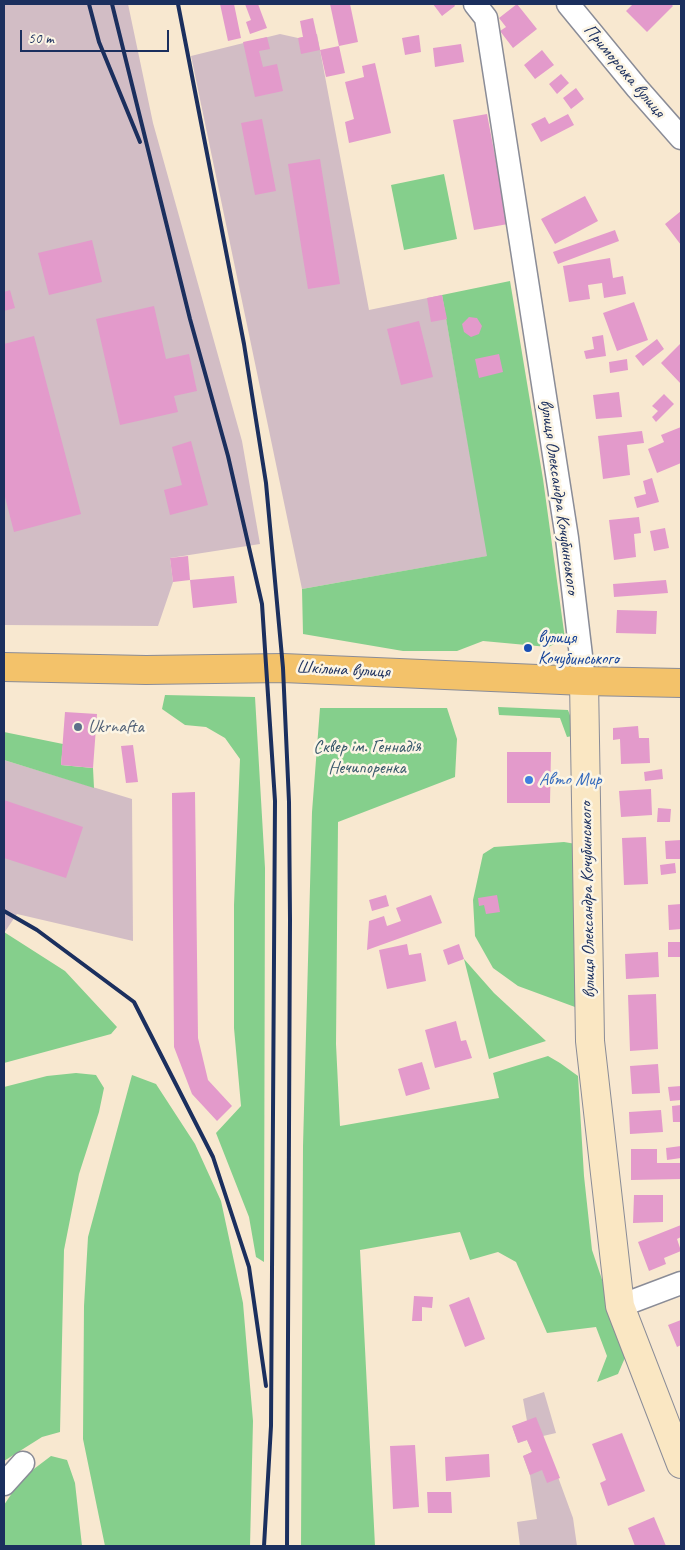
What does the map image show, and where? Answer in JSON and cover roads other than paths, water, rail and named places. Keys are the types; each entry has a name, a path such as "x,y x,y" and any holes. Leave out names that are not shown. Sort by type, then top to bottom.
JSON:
{"main road":[{"name":"Шкільна вулиця","path":"4,667 146,670 283,668 584,681 681,683"}],"street":[{"name":"вулиця Олександра Кочубинського","path":"475,4 486,18 566,538 584,681 590,1041 620,1306 681,1464"},
{"name":"Приморська вулиця","path":"568,4 681,138"},
{"path":"620,1306 681,1283"},
{"path":"4,1484 23,1463"}],"railway":[{"path":"89,4 99,42 140,142"},
{"path":"112,4 190,319 228,456 262,604 275,801 271,1426 264,1546"},
{"path":"178,4 244,344 266,483 283,668 289,802 290,920 287,1546"},
{"path":"4,911 37,930 134,1002 213,1157 249,1267 266,1386"}],"place":[{"name":"вулиця Кочубинського","path":"528,648"},
{"name":"Ukrnafta","path":"78,727"},
{"name":"Авто Мир","path":"529,780"}],"park label":[{"name":"Сквер ім. Геннадія Нечипоренка","path":"367,758"}]}
